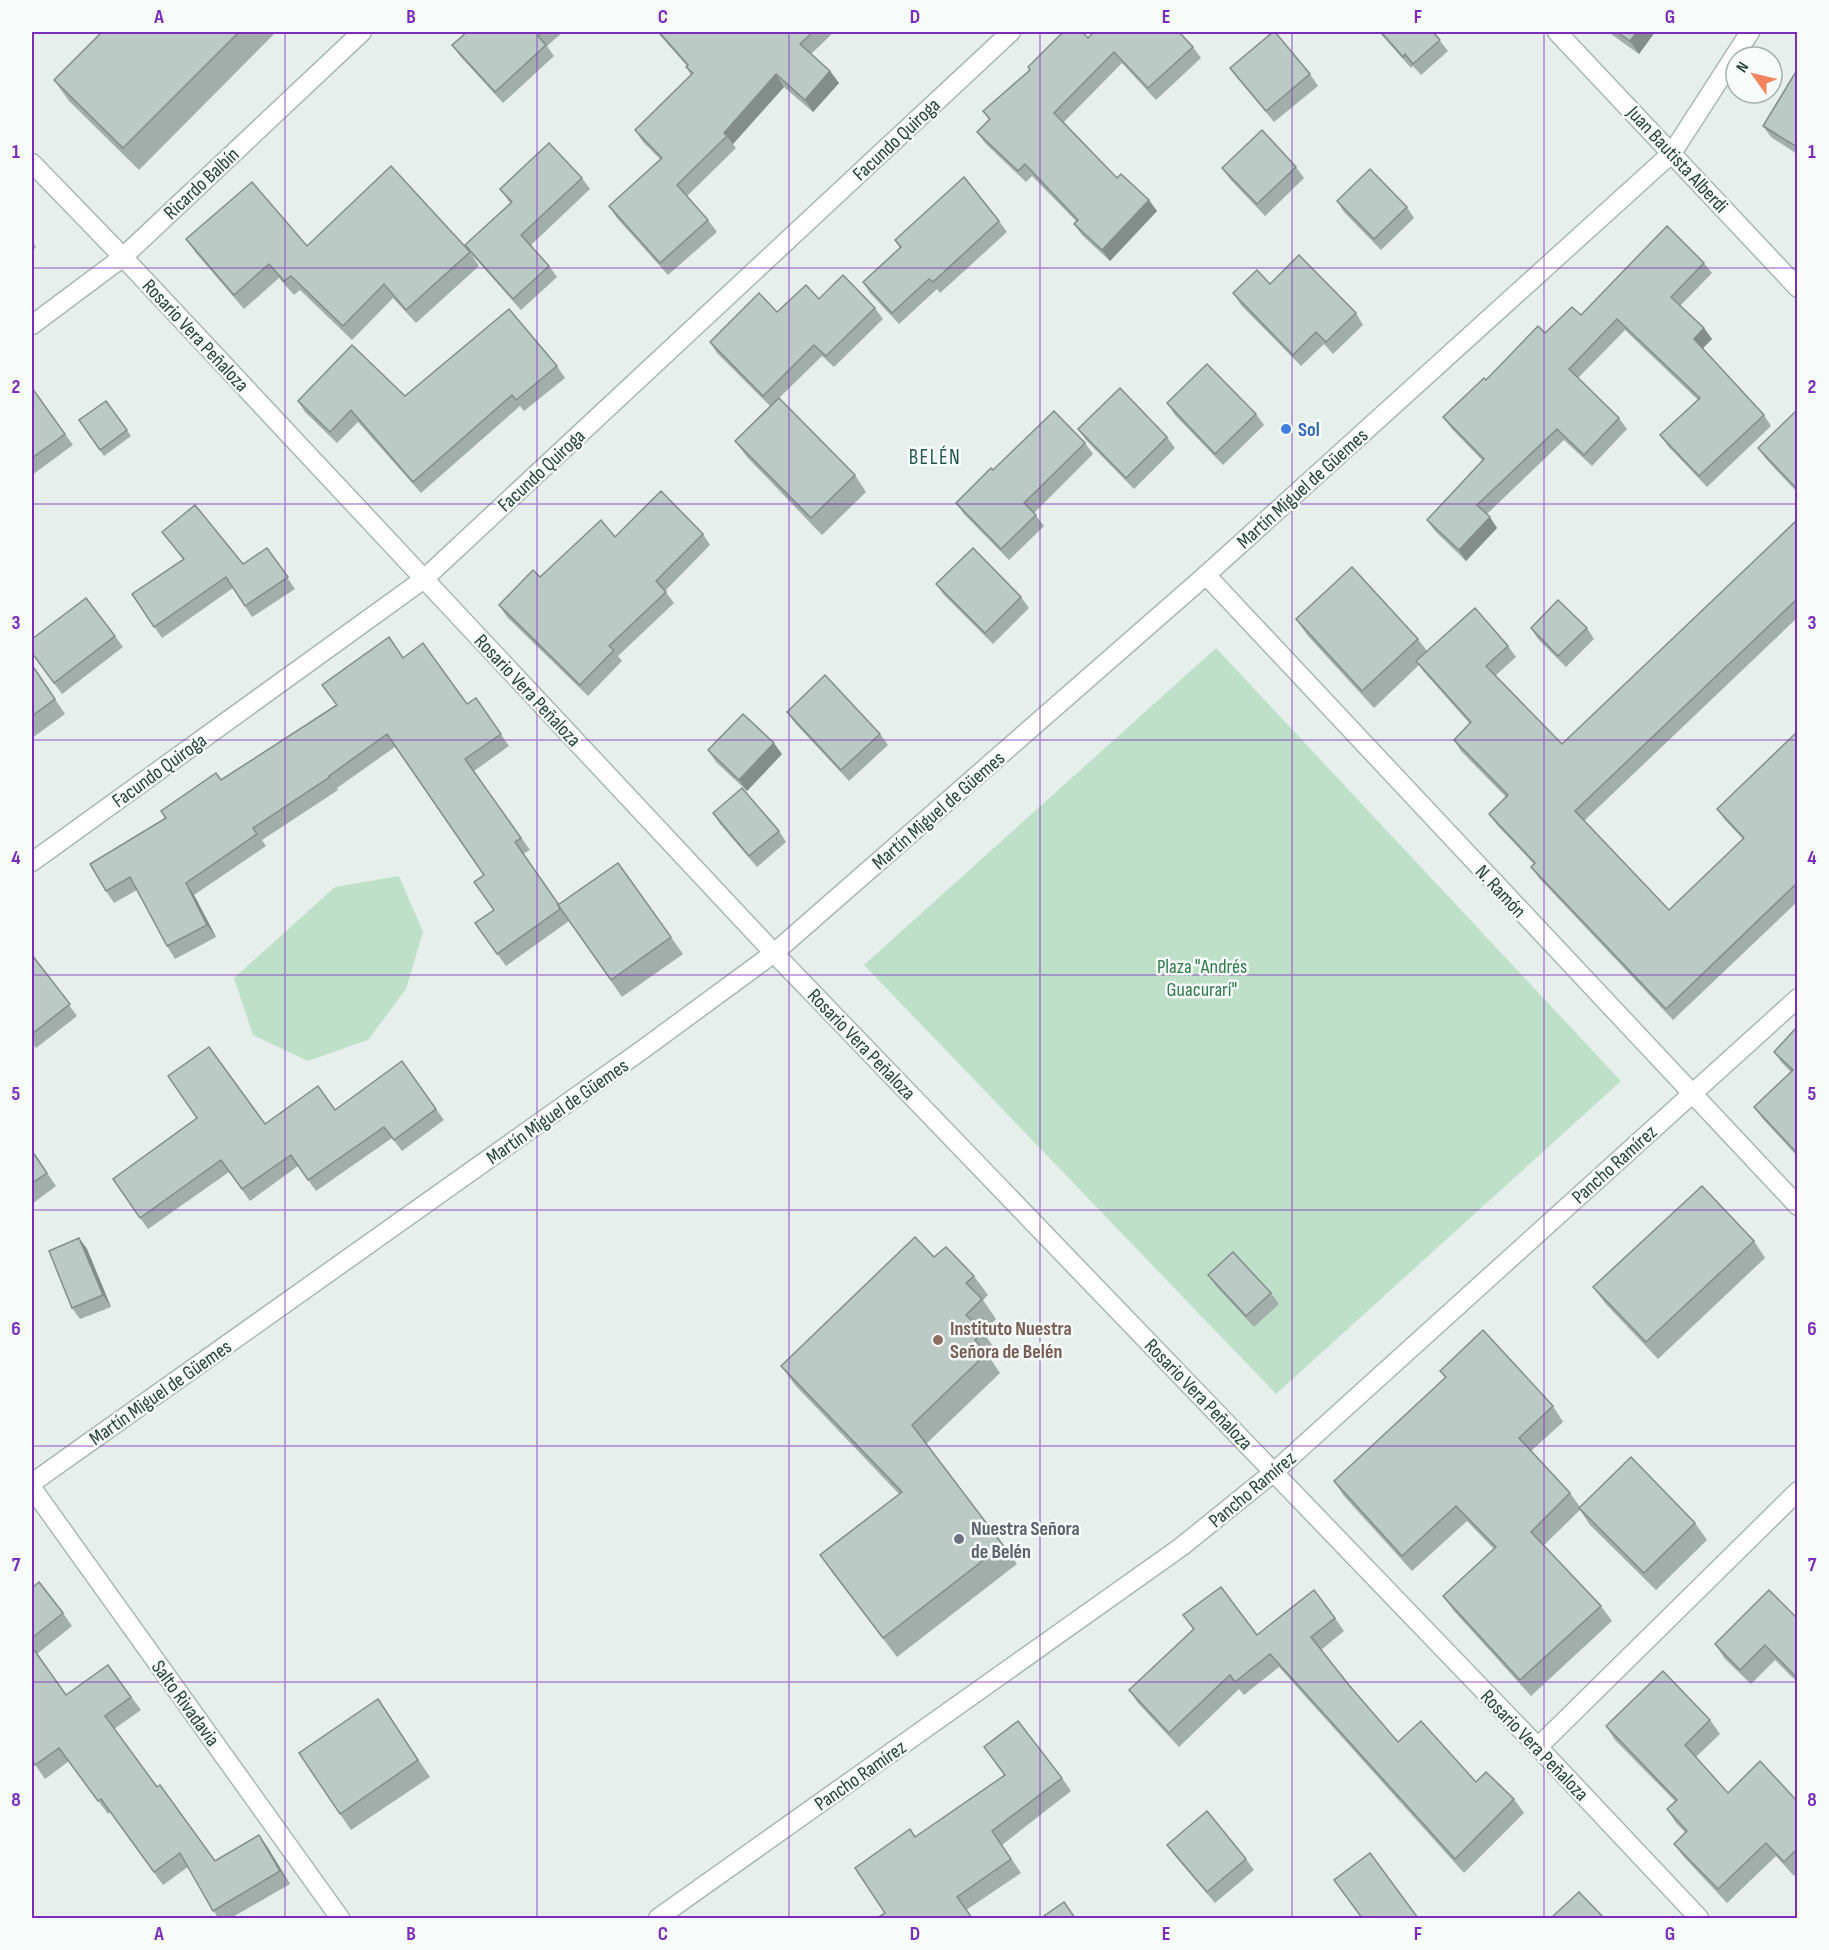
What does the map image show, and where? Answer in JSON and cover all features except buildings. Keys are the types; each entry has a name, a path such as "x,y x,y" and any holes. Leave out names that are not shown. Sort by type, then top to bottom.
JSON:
{"street":[{"name":"Ricardo Balbín","path":"32,325 123,257 362,32"},
{"name":"Facundo Quiroga","path":"32,862 424,579 1011,32"},
{"name":"Juan Bautista Alberdi","path":"1557,32 1797,288"},
{"name":"Martín Miguel de Güemes","path":"32,1483 642,1050 774,953 1206,575 1672,153 1750,32"},
{"name":"Rosario Vera Peñaloza","path":"32,163 123,257 774,953 1538,1747 1699,1918"},
{"name":"N. Ramón","path":"1206,575 1797,1206"},
{"name":"Pancho Ramírez","path":"658,1918 1181,1547 1274,1472 1797,998"},
{"name":"Salto Rivadavia","path":"32,1488 340,1918"},
{"path":"1538,1747 1797,1491"}],"green space":[{"name":"Plaza \"Andrés Guacurarí\"","path":"1216,648 1621,1081 1276,1394 864,965"},
{"path":"399,876 423,932 406,989 368,1040 308,1061 253,1035 234,978 335,887"}],"place":[{"name":"Sol","path":"1286,429"},
{"name":"Instituto Nuestra Señora de Belén","path":"938,1340"},
{"name":"Nuestra Señora de Belén","path":"959,1539"}],"district":[{"name":"BELÉN","path":"935,457"}]}
